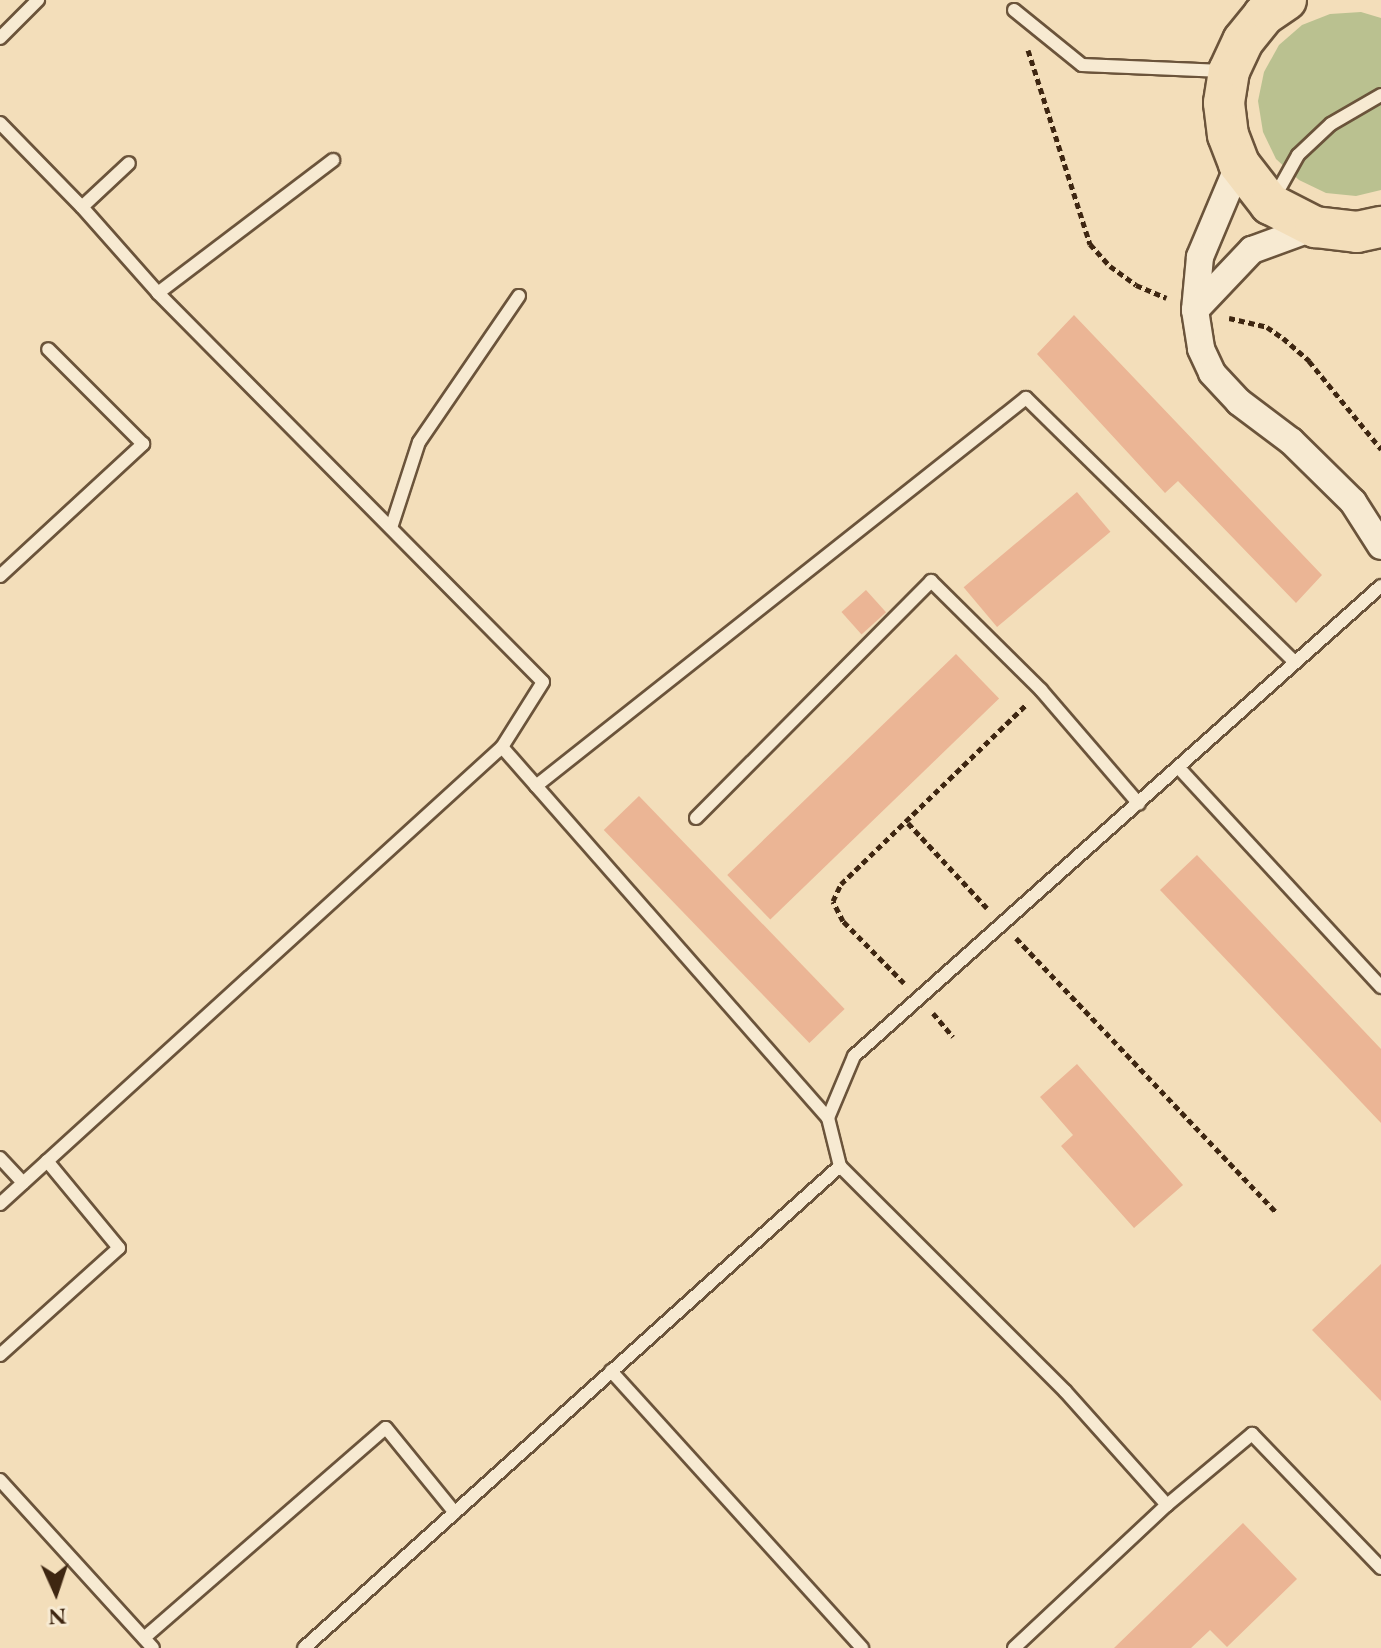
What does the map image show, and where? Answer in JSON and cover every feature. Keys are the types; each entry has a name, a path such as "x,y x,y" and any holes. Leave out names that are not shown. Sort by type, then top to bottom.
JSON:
{"main road":[{"path":"1249,0 1225,113 1228,135 1239,164 1270,204 1315,227 1373,236"},
{"path":"1236,56 1264,15 1286,0"}],"street":[{"path":"1239,164 1200,257 1195,310 1201,349 1212,373 1239,402 1291,441 1353,502 1381,546"},
{"path":"1195,310 1252,250 1315,227"}],"lane":[{"path":"0,38 38,0"},
{"path":"1014,10 1082,65 1236,56"},
{"path":"1270,204 1298,155 1331,124 1381,95"},
{"path":"0,123 82,207 158,293 543,682 502,747 0,1204"},
{"path":"158,293 333,160"},
{"path":"82,207 129,163"},
{"path":"391,528 419,442 519,296"},
{"path":"0,576 143,444 48,349"},
{"path":"536,786 1026,398 1295,662"},
{"path":"696,818 931,581 1041,690 1139,804"},
{"path":"828,1118 854,1056 1381,586"},
{"path":"502,747 828,1118 840,1166 1065,1391 1167,1505"},
{"path":"1179,768 1381,987"},
{"path":"0,1158 23,1183"},
{"path":"0,1355 119,1248 47,1161"},
{"path":"304,1648 840,1166"},
{"path":"611,1371 862,1648"},
{"path":"0,1480 148,1643 386,1428 455,1513"},
{"path":"1014,1648 1167,1505 1252,1434 1381,1568"}],"path":[{"path":"1014,10 1090,244 1110,266 1136,285 1195,310 1267,327 1283,338 1309,361 1381,449"},
{"path":"953,1037 843,921 833,901 841,884 908,823 1041,690"},
{"path":"908,823 1277,1213"}],"green space":[{"path":"1361,12 1381,18 1381,190 1356,196 1326,193 1299,180 1276,159 1263,132 1258,101 1264,72 1279,45 1302,25 1330,14"}],"building":[{"path":"1074,315 1322,575 1296,603 1178,481 1165,493 1037,354"},
{"path":"1077,492 1110,532 997,627 964,587"},
{"path":"866,590 886,612 862,634 841,612"},
{"path":"956,654 999,699 770,920 727,875"},
{"path":"639,796 845,1009 809,1043 604,830"},
{"path":"1197,855 1381,1049 1381,1123 1160,890"},
{"path":"1077,1064 1183,1185 1134,1228 1061,1146 1073,1135 1040,1097"},
{"path":"1381,1264 1381,1401 1312,1330"},
{"path":"1243,1523 1297,1579 1227,1647 1210,1630 1191,1648 1114,1648"}]}
